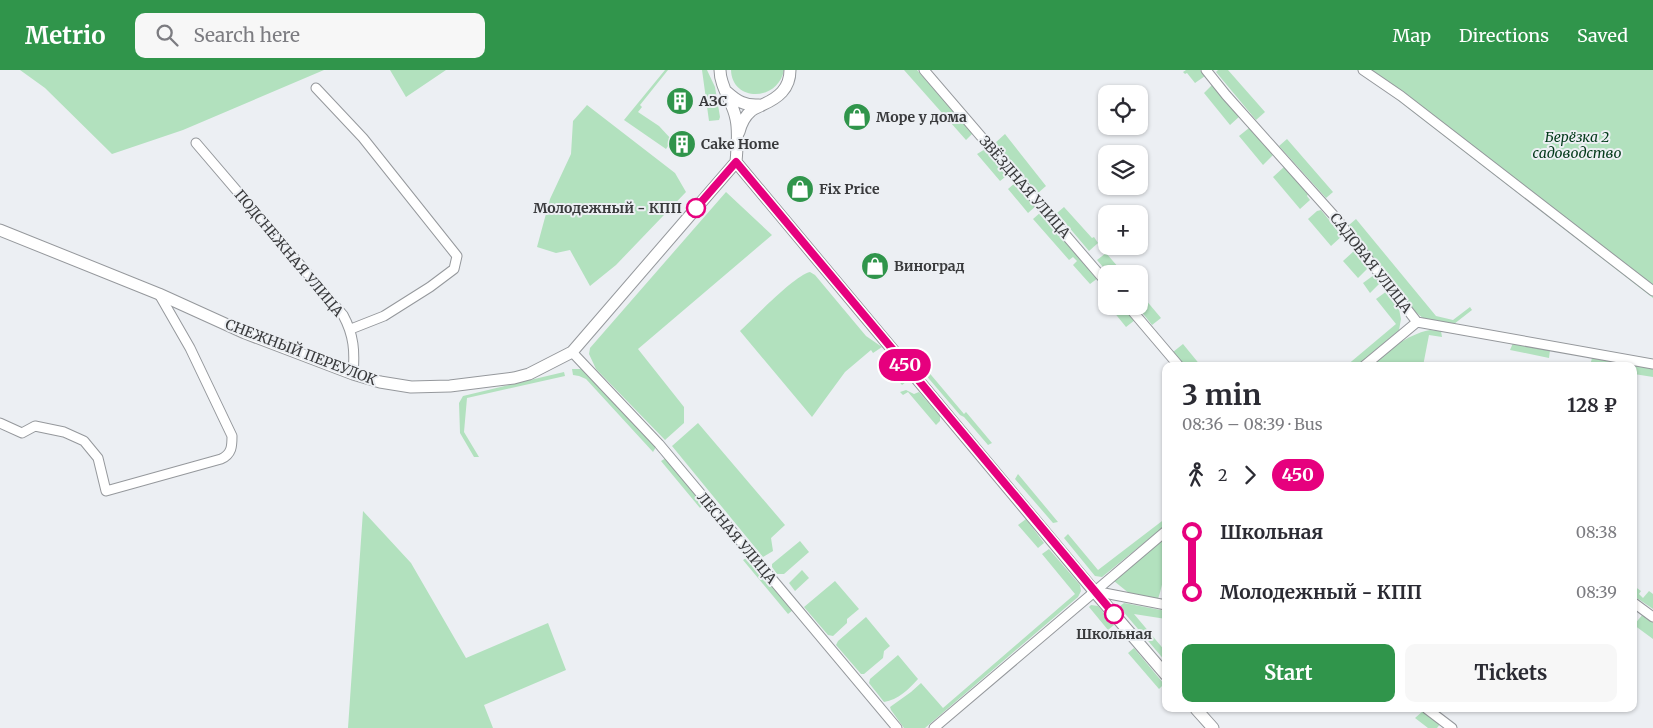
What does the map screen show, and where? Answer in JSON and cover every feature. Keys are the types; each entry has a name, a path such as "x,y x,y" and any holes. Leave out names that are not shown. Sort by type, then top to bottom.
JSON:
{"street":[{"name":"ЗВЁЗДНАЯ УЛИЦА","path":"924,70 1098,273"},
{"name":"САДОВАЯ УЛИЦА","path":"1206,70 1336,218 1417,322 1653,364"},
{"path":"1364,70 1409,102 1653,291"},
{"path":"718,73 736,118 738,137 736,162 1094,591 1162,669"},
{"path":"738,137 742,123 751,110 776,99 786,88 791,73"},
{"path":"316,88 363,138 457,256 454,269 430,287 384,316 351,328"},
{"path":"726,91 736,101 750,106 764,105"},
{"name":"ПОДСНЕЖНАЯ УЛИЦА","path":"196,143 344,315 351,328 355,356 353,374"},
{"name":"СНЕЖНЫЙ ПЕРЕУЛОК","path":"0,230 159,294 245,333 353,374 411,388 450,386 514,378 528,374 572,352 736,162"},
{"path":"0,424 22,433 36,426 64,432 84,441 98,458 106,491 221,458 228,454 232,447 232,436 227,423 190,348 159,294"},
{"path":"1136,315 1176,362"},
{"path":"1369,362 1417,322"},
{"name":"ЛЕСНАЯ УЛИЦА","path":"572,352 659,444 897,728"},
{"path":"934,728 1162,534"},
{"path":"1094,591 1162,604"},
{"path":"1637,605 1653,617"},
{"path":"1199,712 1212,728"},
{"path":"1431,712 1452,728"}],"green space":[{"path":"20,70 324,70 183,130 112,154 45,88"},
{"path":"390,70 446,70 406,97"},
{"path":"665,70 668,70 640,105 642,107 638,112 659,126 672,140 666,149 624,120"},
{"path":"702,70 707,70 715,87 719,120 709,121"},
{"path":"731,70 784,70 780,80 773,88 756,94 739,88 733,80"},
{"path":"904,70 917,70 973,133 966,140"},
{"path":"1186,70 1200,70 1205,76 1195,83 1187,73 1183,72"},
{"path":"1218,70 1228,70 1265,112 1256,120 1216,72"},
{"name":"Берёзка 2 садоводство","path":"1359,70 1653,70 1653,298"},
{"path":"1213,84 1240,116 1230,125 1204,93"},
{"path":"587,105 675,173 686,192 616,265 590,286 570,250 556,253 537,247 550,199 571,154 573,121"},
{"path":"1249,128 1273,155 1263,165 1239,136"},
{"path":"1005,134 1046,186 1038,193 995,143"},
{"path":"1287,139 1333,192 1326,198 1279,146"},
{"path":"987,148 1009,174 1000,181 977,154"},
{"path":"1284,167 1308,194 1307,196 1310,200 1300,209 1273,177"},
{"path":"1016,182 1036,206 1028,213 1008,189"},
{"path":"726,192 772,235 638,349 684,407 684,423 665,440 596,369 589,354 590,348"},
{"path":"1064,207 1098,243 1089,251 1057,213"},
{"path":"1321,210 1342,236 1331,246 1308,219"},
{"path":"1041,212 1098,278 1090,284 1073,265 1077,261 1073,257 1069,260 1033,219"},
{"path":"1356,219 1436,316 1453,320 1470,307 1472,310 1454,324 1424,319 1413,310 1349,225"},
{"path":"1354,251 1368,268 1358,278 1343,261"},
{"path":"1103,255 1108,255 1116,265 1101,265 1097,260"},
{"path":"810,272 815,275 866,336 882,347 873,353 871,350 845,372 812,417 740,331 785,289"},
{"path":"1374,275 1380,283 1370,293 1363,283"},
{"path":"1387,291 1399,309 1401,319 1399,330 1362,362 1351,362 1396,324 1376,299"},
{"path":"1148,303 1161,318 1152,325 1144,315 1148,315"},
{"path":"1116,315 1131,315 1135,320 1126,327"},
{"path":"1430,330 1441,331 1442,337 1429,335 1424,362 1375,362 1391,349 1421,332"},
{"path":"1513,343 1550,350 1549,358 1510,350"},
{"path":"1183,344 1198,362 1182,362 1173,352"},
{"path":"887,354 905,376 906,382 902,385 879,359"},
{"path":"1592,358 1616,362 1591,362"},
{"path":"921,363 964,414 966,412 992,443 988,445 964,417 960,415 918,366"},
{"path":"1637,365 1653,368 1653,377 1637,374"},
{"path":"572,369 581,369 589,375 656,447 653,452 586,379 573,375"},
{"path":"564,372 565,376 467,398 464,432 479,457 474,457 460,433 459,403 463,396"},
{"path":"906,390 914,394 919,392 940,416 940,421 936,425 908,392 903,395 900,392"},
{"path":"698,423 785,525 771,538 773,551 763,557 672,446"},
{"path":"666,458 704,504 700,508 661,461"},
{"path":"1018,474 1058,522 1053,523 1015,479"},
{"path":"363,511 411,563 466,658 548,623 566,670 484,705 493,728 348,728"},
{"path":"1026,519 1044,543 1038,548 1018,525"},
{"path":"1162,521 1162,528 1102,577 1095,576 1064,538 1068,534 1098,570"},
{"path":"1162,540 1162,584 1158,599 1130,594 1114,581"},
{"path":"800,541 809,552 784,574 777,574 772,564"},
{"path":"1049,549 1080,585 1081,591 1078,597 925,728 904,728 890,707 921,683 943,708 1075,594 1042,554"},
{"path":"748,557 793,610 788,614 743,560"},
{"path":"802,570 809,578 795,591 789,583"},
{"path":"835,581 859,609 847,619 847,623 833,636 828,635 804,607"},
{"path":"1637,588 1641,591 1639,594 1643,598 1649,591 1653,594 1653,609 1637,598"},
{"path":"1124,603 1162,610 1162,618 1134,614 1162,647 1162,657 1121,609 1120,606"},
{"path":"1091,605 1098,606 1114,625 1108,630 1089,607"},
{"path":"1643,614 1653,621 1653,639 1637,627 1637,621"},
{"path":"866,617 890,646 884,651 883,658 864,674 861,674 836,645 838,641"},
{"path":"1134,648 1162,682 1162,686 1159,689 1128,653"},
{"path":"898,655 918,679 899,696 884,702 869,683 870,679"},
{"path":"1424,712 1440,724 1437,728 1428,728 1415,718"}],"bus line":[{"name":"450","path":"696,208 736,162 1114,614"}],"place":[{"name":"АЗС","path":"680,101"},
{"name":"Море у дома","path":"857,117"},
{"name":"Cake Home","path":"682,144"},
{"name":"Fix Price","path":"800,189"},
{"name":"Молодежный - КПП","path":"696,208"},
{"name":"Виноград","path":"875,266"},
{"name":"Школьная","path":"1114,614"}]}
